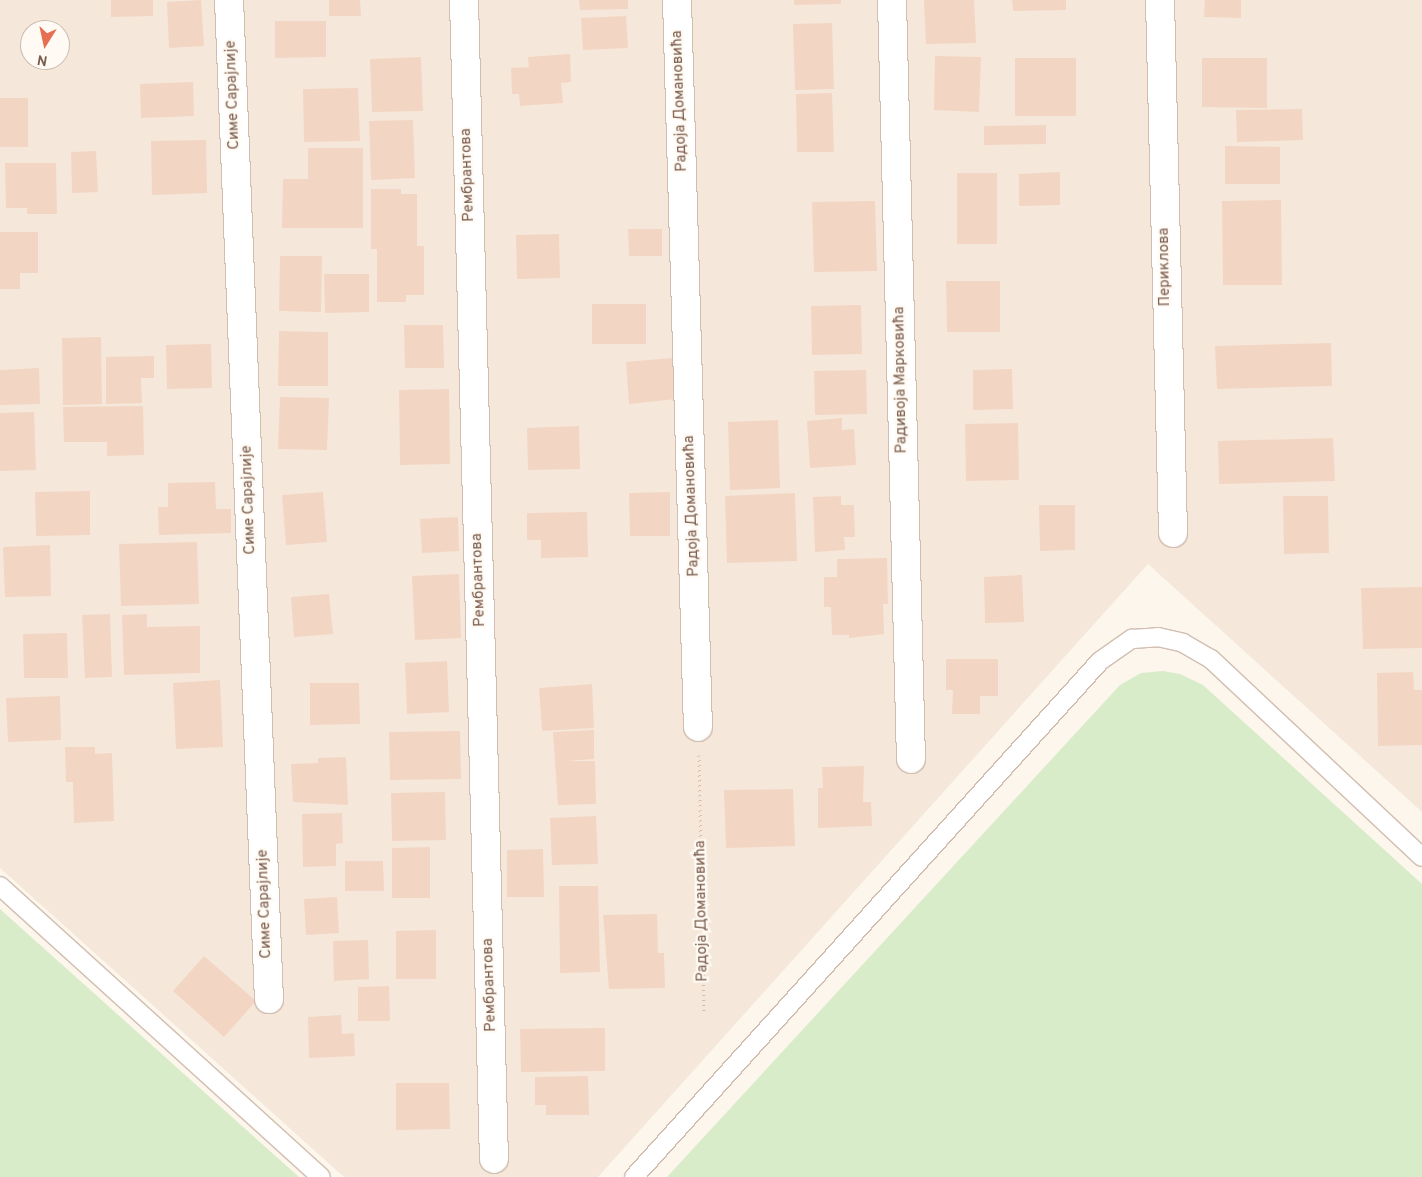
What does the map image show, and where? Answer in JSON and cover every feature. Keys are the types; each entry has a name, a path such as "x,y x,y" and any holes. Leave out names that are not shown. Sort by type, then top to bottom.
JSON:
{"street":[{"name":"Симе Сарајлије","path":"229,0 269,999"},
{"name":"Рембрантова","path":"464,0 494,1159"},
{"name":"Радоја Домановића","path":"678,0 698,726"},
{"name":"Радивоја Марковића","path":"892,0 911,760"},
{"name":"Периклова","path":"1160,0 1173,533"}],"lane":[{"path":"634,1177 1100,661 1132,639 1158,637 1183,643 1211,659 1422,857"},
{"path":"0,886 321,1177"}],"path":[{"name":"Радоја Домановића","path":"698,726 704,1012"}],"shaded area":[{"path":"0,0 1422,0 1422,812 1148,564 598,1177 344,1177 0,868"}],"green space":[{"path":"1163,671 1180,674 1203,685 1422,884 1422,1177 667,1177 1120,685 1141,673"},
{"path":"0,909 299,1177 0,1177"}],"building":[{"path":"111,0 153,0 153,16 111,17"},
{"path":"201,0 204,46 169,48 167,2"},
{"path":"329,0 360,0 361,16 329,16"},
{"path":"579,0 628,0 628,9 580,10"},
{"path":"794,0 841,0 841,4 794,5"},
{"path":"924,0 974,0 976,43 926,44"},
{"path":"1012,0 1066,0 1066,10 1013,11"},
{"path":"1205,0 1241,0 1241,18 1204,17"},
{"path":"626,16 628,48 583,50 581,18"},
{"path":"275,21 326,21 326,57 275,58"},
{"path":"832,23 834,89 795,90 793,24"},
{"path":"570,54 571,82 561,83 563,103 520,106 519,94 512,94 511,68 529,67 528,57"},
{"path":"935,56 981,57 979,112 934,110"},
{"path":"421,57 423,111 372,112 370,59"},
{"path":"1015,58 1076,58 1076,116 1015,116"},
{"path":"1202,58 1267,58 1267,108 1202,107"},
{"path":"193,82 194,116 141,118 140,84"},
{"path":"358,88 360,141 304,142 303,89"},
{"path":"832,93 834,152 797,152 796,94"},
{"path":"0,98 28,98 28,147 0,147"},
{"path":"1302,109 1303,140 1237,142 1236,110"},
{"path":"413,120 415,178 371,180 369,121"},
{"path":"1046,125 1046,144 984,145 984,126"},
{"path":"206,140 207,193 152,195 151,141"},
{"path":"1225,146 1280,147 1280,184 1225,184"},
{"path":"308,148 363,148 363,228 282,228 283,179 308,179"},
{"path":"96,151 98,192 72,193 71,152"},
{"path":"5,163 56,163 57,214 27,214 27,208 6,208"},
{"path":"1060,172 1060,205 1019,206 1019,174"},
{"path":"957,173 997,173 997,244 957,244"},
{"path":"371,189 401,189 401,194 417,194 417,246 424,246 424,295 406,295 406,302 377,302 377,249 371,249"},
{"path":"1281,200 1282,285 1223,285 1222,201"},
{"path":"875,201 877,271 814,272 812,202"},
{"path":"628,229 662,229 662,256 629,256"},
{"path":"0,232 38,232 38,273 20,273 20,289 0,289"},
{"path":"559,234 560,278 517,279 516,235"},
{"path":"280,256 322,256 321,312 279,311"},
{"path":"324,274 369,274 369,312 325,313"},
{"path":"946,281 1000,281 1000,332 947,332"},
{"path":"592,304 646,304 646,344 592,344"},
{"path":"861,305 862,354 812,355 811,306"},
{"path":"404,325 443,325 444,368 405,368"},
{"path":"279,331 328,332 328,386 278,386"},
{"path":"101,337 102,404 63,405 62,338"},
{"path":"1331,343 1332,386 1217,389 1215,346"},
{"path":"211,344 212,388 167,389 166,345"},
{"path":"154,356 154,378 141,378 142,403 106,404 106,357"},
{"path":"672,358 676,399 629,404 626,362"},
{"path":"39,368 40,404 0,405 0,370"},
{"path":"1012,369 1013,409 973,410 973,370"},
{"path":"866,370 867,414 815,415 814,371"},
{"path":"449,389 450,464 400,465 399,390"},
{"path":"280,397 329,398 327,450 278,449"},
{"path":"143,406 144,455 107,456 107,442 64,442 63,407"},
{"path":"34,412 36,470 0,471 0,413"},
{"path":"842,418 842,430 854,429 856,465 810,468 807,421"},
{"path":"778,420 780,488 730,490 728,422"},
{"path":"1018,423 1019,480 966,481 965,424"},
{"path":"579,426 580,469 528,470 527,428"},
{"path":"1333,438 1335,481 1219,484 1218,441"},
{"path":"215,482 216,509 231,509 231,533 159,535 158,507 168,507 168,483"},
{"path":"90,491 90,535 36,536 35,492"},
{"path":"323,492 327,542 286,545 282,495"},
{"path":"670,492 670,536 630,536 629,493"},
{"path":"795,493 797,561 727,563 725,496"},
{"path":"841,496 841,505 854,505 855,537 844,537 845,550 815,552 813,497"},
{"path":"1283,496 1328,496 1329,553 1284,554"},
{"path":"1039,505 1075,505 1075,550 1040,551"},
{"path":"587,512 588,557 541,558 541,540 527,540 527,513"},
{"path":"458,517 459,551 422,553 420,519"},
{"path":"197,542 199,604 121,606 119,544"},
{"path":"50,545 51,596 5,597 3,547"},
{"path":"887,558 888,604 883,604 884,634 849,638 849,635 832,635 831,607 824,607 824,577 837,577 837,559"},
{"path":"459,574 461,638 415,640 412,576"},
{"path":"1022,575 1024,622 985,623 984,577"},
{"path":"1422,587 1422,648 1363,649 1361,588"},
{"path":"329,594 333,634 294,637 291,597"},
{"path":"110,614 112,677 85,678 82,615"},
{"path":"147,614 147,627 200,626 200,673 124,675 122,615"},
{"path":"67,633 68,678 24,678 23,634"},
{"path":"946,659 998,659 998,696 980,696 980,714 952,714 953,690 946,690"},
{"path":"447,661 449,712 407,714 405,663"},
{"path":"1413,672 1414,690 1422,690 1422,745 1378,746 1377,673"},
{"path":"220,680 223,747 176,749 173,683"},
{"path":"310,683 359,683 360,724 310,725"},
{"path":"592,684 594,728 542,731 539,688"},
{"path":"60,696 61,740 8,742 6,698"},
{"path":"594,730 594,759 566,761 595,761 596,804 558,805 553,732"},
{"path":"460,731 461,779 390,780 389,732"},
{"path":"65,747 95,747 95,754 112,753 114,821 74,823 73,782 66,782"},
{"path":"346,757 348,805 293,802 291,764 318,763 318,758"},
{"path":"864,766 863,802 871,802 872,826 818,828 818,788 823,788 822,767"},
{"path":"793,789 795,846 726,848 724,790"},
{"path":"445,792 446,840 392,841 391,793"},
{"path":"342,813 343,843 336,844 336,866 303,867 302,814"},
{"path":"596,816 598,864 552,865 550,818"},
{"path":"430,847 430,898 392,898 392,848"},
{"path":"543,849 544,897 507,897 507,850"},
{"path":"345,861 383,861 384,891 345,891"},
{"path":"559,886 598,886 600,972 560,973"},
{"path":"337,897 339,933 306,935 304,899"},
{"path":"657,914 658,953 664,953 665,988 609,989 603,915"},
{"path":"436,930 436,979 396,979 396,931"},
{"path":"368,940 369,979 334,981 333,941"},
{"path":"204,956 256,1001 224,1037 173,991"},
{"path":"389,986 390,1021 358,1021 358,987"},
{"path":"341,1015 342,1034 354,1033 355,1056 309,1058 308,1017"},
{"path":"605,1028 605,1071 521,1072 520,1029"},
{"path":"588,1076 589,1115 546,1115 546,1105 535,1105 535,1077"},
{"path":"396,1083 449,1083 450,1129 396,1130"}]}
